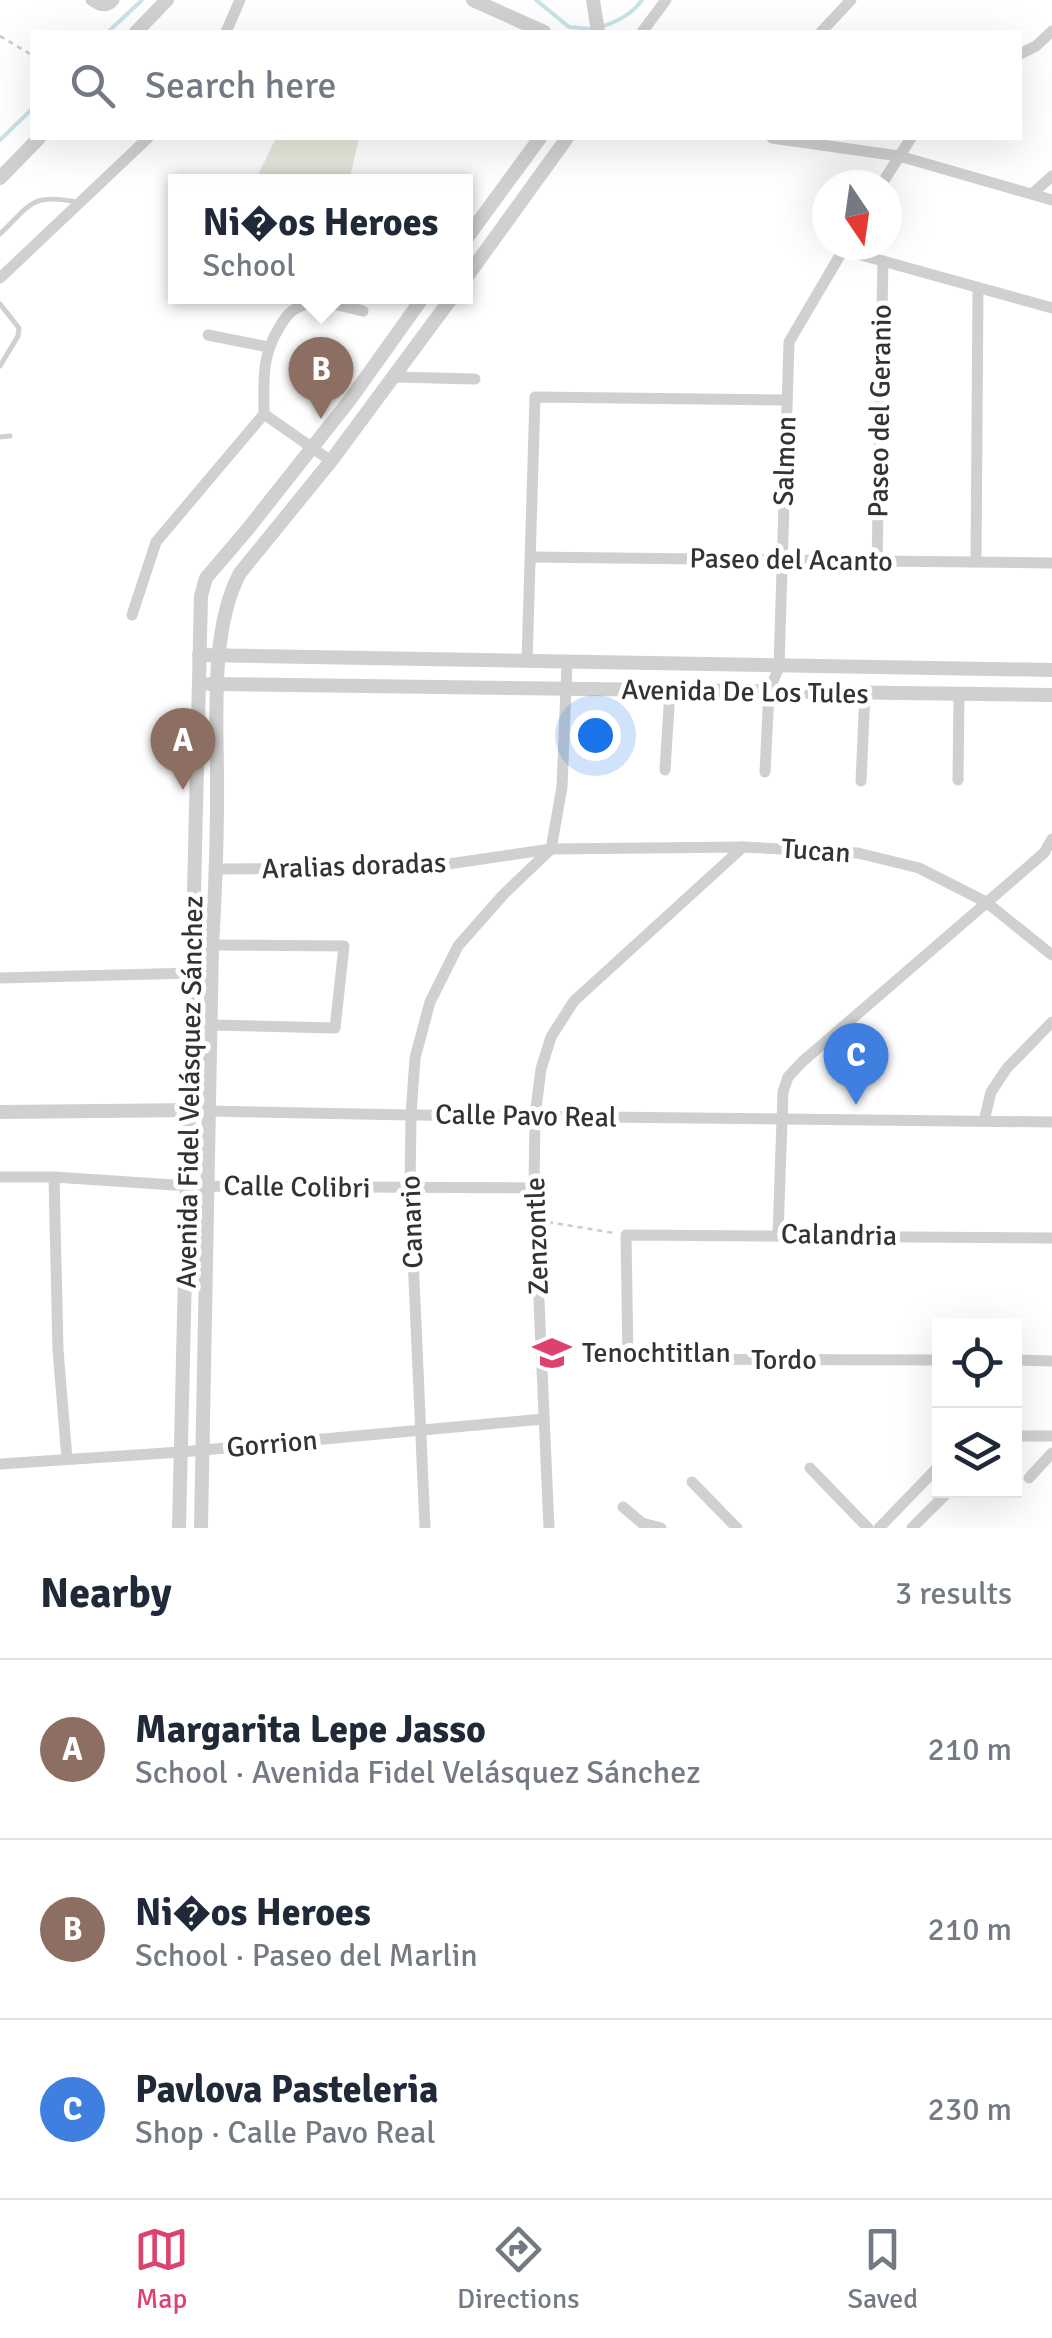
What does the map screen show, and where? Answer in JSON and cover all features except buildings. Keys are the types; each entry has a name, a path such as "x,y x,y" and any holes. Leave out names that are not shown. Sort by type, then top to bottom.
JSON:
{"street":[{"path":"95,3 106,6 114,0"},
{"path":"138,30 167,0"},
{"path":"227,30 240,0"},
{"path":"474,0 540,30"},
{"path":"593,0 598,30"},
{"path":"644,30 666,0"},
{"path":"823,30 850,0"},
{"path":"1022,53 1052,31"},
{"path":"0,178 37,140"},
{"path":"0,277 146,140"},
{"path":"473,229 539,140"},
{"path":"473,259 565,140"},
{"path":"786,140 899,156 1052,200"},
{"path":"891,170 911,140"},
{"path":"1032,194 1052,176"},
{"name":"Salmon","path":"765,772 769,691 779,667 789,342 836,260"},
{"path":"883,261 1052,308"},
{"name":"Paseo del Geranio","path":"877,562 883,261"},
{"path":"976,562 978,288"},
{"path":"132,614 156,542 264,414 268,347 289,312 309,304 333,304 364,311"},
{"name":"Avenida Fidel Velásquez Sánchez","path":"179,1528 200,596 206,578 313,447 418,304"},
{"name":"Avenida Fidel Velásquez Sánchez","path":"201,1528 218,684 228,603 240,573 331,461 447,304"},
{"path":"208,335 268,347"},
{"path":"394,378 474,379"},
{"path":"527,662 535,398 787,400"},
{"path":"264,414 331,461"},
{"name":"Paseo del Acanto","path":"531,557 1052,563"},
{"name":"Avenida De Los Tules","path":"199,655 1052,670"},
{"path":"551,849 562,787 568,664"},
{"name":"Avenida De Los Tules","path":"198,684 1052,695"},
{"path":"665,770 670,690"},
{"path":"862,781 865,693"},
{"path":"958,780 960,694"},
{"path":"778,1234 781,1120 788,1076 1044,853 1052,838"},
{"name":"Tucan","path":"551,849 743,847 858,852 919,868 986,902 1052,955"},
{"name":"Zenzontle","path":"550,1528 534,1188 534,1116 541,1069 551,1037 574,1000 743,847"},
{"name":"Aralias doradas","path":"216,869 422,868 551,849"},
{"name":"Canario","path":"425,1528 410,1189 415,1058 430,1002 458,946 551,849"},
{"path":"211,1025 335,1028 344,946 212,944"},
{"path":"0,978 193,973"},
{"path":"984,1121 991,1092 1007,1068 1052,1022"},
{"name":"Calle Pavo Real","path":"0,1112 209,1110 1052,1122"},
{"name":"Calle Colibri","path":"0,1177 189,1186 534,1188"},
{"path":"54,1177 58,1350 68,1459"},
{"name":"Calandria","path":"626,1235 1052,1238"},
{"name":"Tordo","path":"626,1235 628,1359 932,1360"},
{"path":"1022,1360 1052,1360"},
{"name":"Gorrion","path":"0,1464 544,1419"},
{"path":"1022,1436 1052,1436"},
{"path":"1029,1478 1052,1452"},
{"path":"810,1468 868,1528"},
{"path":"878,1528 932,1474"},
{"path":"692,1482 737,1528"},
{"path":"924,1482 932,1485"},
{"path":"912,1528 939,1498"},
{"path":"623,1506 642,1524 660,1528"}],"lane":[{"path":"0,234 42,198 80,203"},
{"path":"0,304 19,328 0,366"},
{"path":"0,436 10,436"}],"path":[{"path":"0,36 30,54"},
{"path":"536,1219 626,1235"}],"shaded area":[{"path":"275,140 359,140 351,174 258,174"}],"waterway":[{"path":"110,30 142,0"},
{"path":"536,0 569,27 591,29"},
{"path":"601,27 624,17 642,0"},
{"path":"0,140 30,111"}],"place":[{"name":"Ni�os Heroes","path":"321,419"},
{"name":"Margarita Lepe Jasso","path":"183,790"},
{"name":"Pavlova Pasteleria","path":"856,1105"},
{"name":"Tenochtitlan","path":"552,1353"}]}
